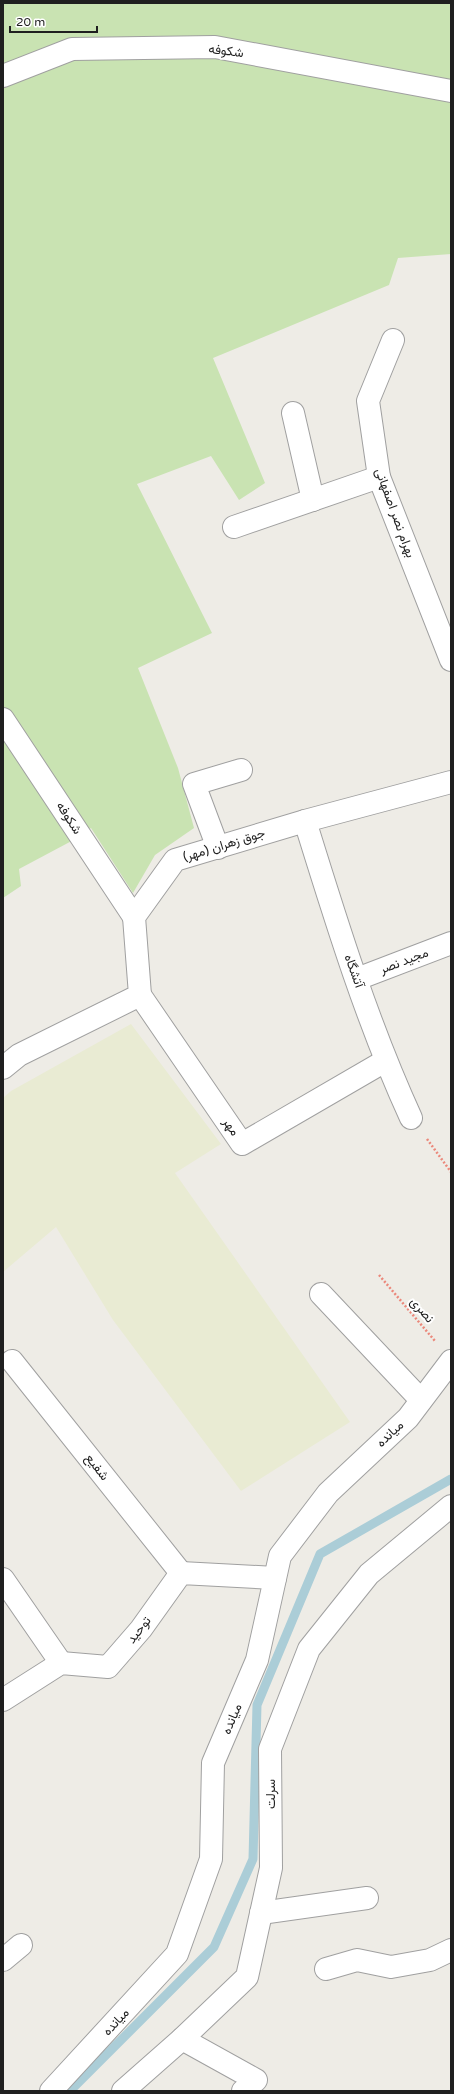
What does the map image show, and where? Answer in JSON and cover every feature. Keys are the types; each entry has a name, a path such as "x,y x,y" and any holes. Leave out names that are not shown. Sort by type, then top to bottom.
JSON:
{"street":[{"name":"شکوفه","path":"3,76 72,48 216,47 451,91"},
{"name":"بهرام نصر اصفهانی","path":"393,340 368,401 379,477 451,660"},
{"path":"293,413 313,500"},
{"path":"234,527 379,477"},
{"name":"شکوفه","path":"3,719 134,917"},
{"path":"218,848 194,784 242,770"},
{"name":"جوق زهران (مهر)","path":"134,917 176,860 305,821 451,782"},
{"name":"آتشگاه","path":"305,821 357,979 375,1026 385,1061 411,1118"},
{"path":"3,1068 19,1055 140,994 134,917"},
{"name":"مجید نصر","path":"357,979 451,942"},
{"name":"مهر","path":"140,994 242,1144 385,1061"},
{"path":"322,1294 421,1400"},
{"name":"میانده","path":"50,2091 177,1954 211,1859 213,1763 257,1660 280,1556 328,1493 408,1418 421,1400 446,1354"},
{"name":"شفیع","path":"12,1361 181,1573"},
{"name":"سرلت","path":"123,2091 182,2039 247,1977 271,1868 270,1749 309,1649 369,1574 451,1506"},
{"path":"181,1573 275,1578"},
{"name":"توحید","path":"61,1663 108,1667 142,1629 181,1573"},
{"path":"3,1578 61,1663 3,1700"},
{"path":"261,1913 367,1898"},
{"path":"3,1960 21,1945"},
{"path":"326,1969 357,1960 391,1967 430,1960 451,1950"},
{"path":"182,2039 256,2080 243,2091"}],"path":[{"path":"411,1118 451,1172"},
{"name":"نصری","path":"378,1275 446,1354"}],"green space":[{"path":"3,3 451,3 451,254 398,258 389,285 213,358 265,483 239,500 211,456 137,484 212,633 138,668 178,768 194,828 155,855 133,893 91,828 81,836 19,869 21,886 3,898"},
{"path":"131,1024 221,1144 175,1173 350,1422 241,1491 113,1320 56,1227 3,1272 3,1098 11,1091"}],"waterway":[{"path":"70,2091 214,1947 253,1859 257,1705 320,1554 451,1479"}]}
